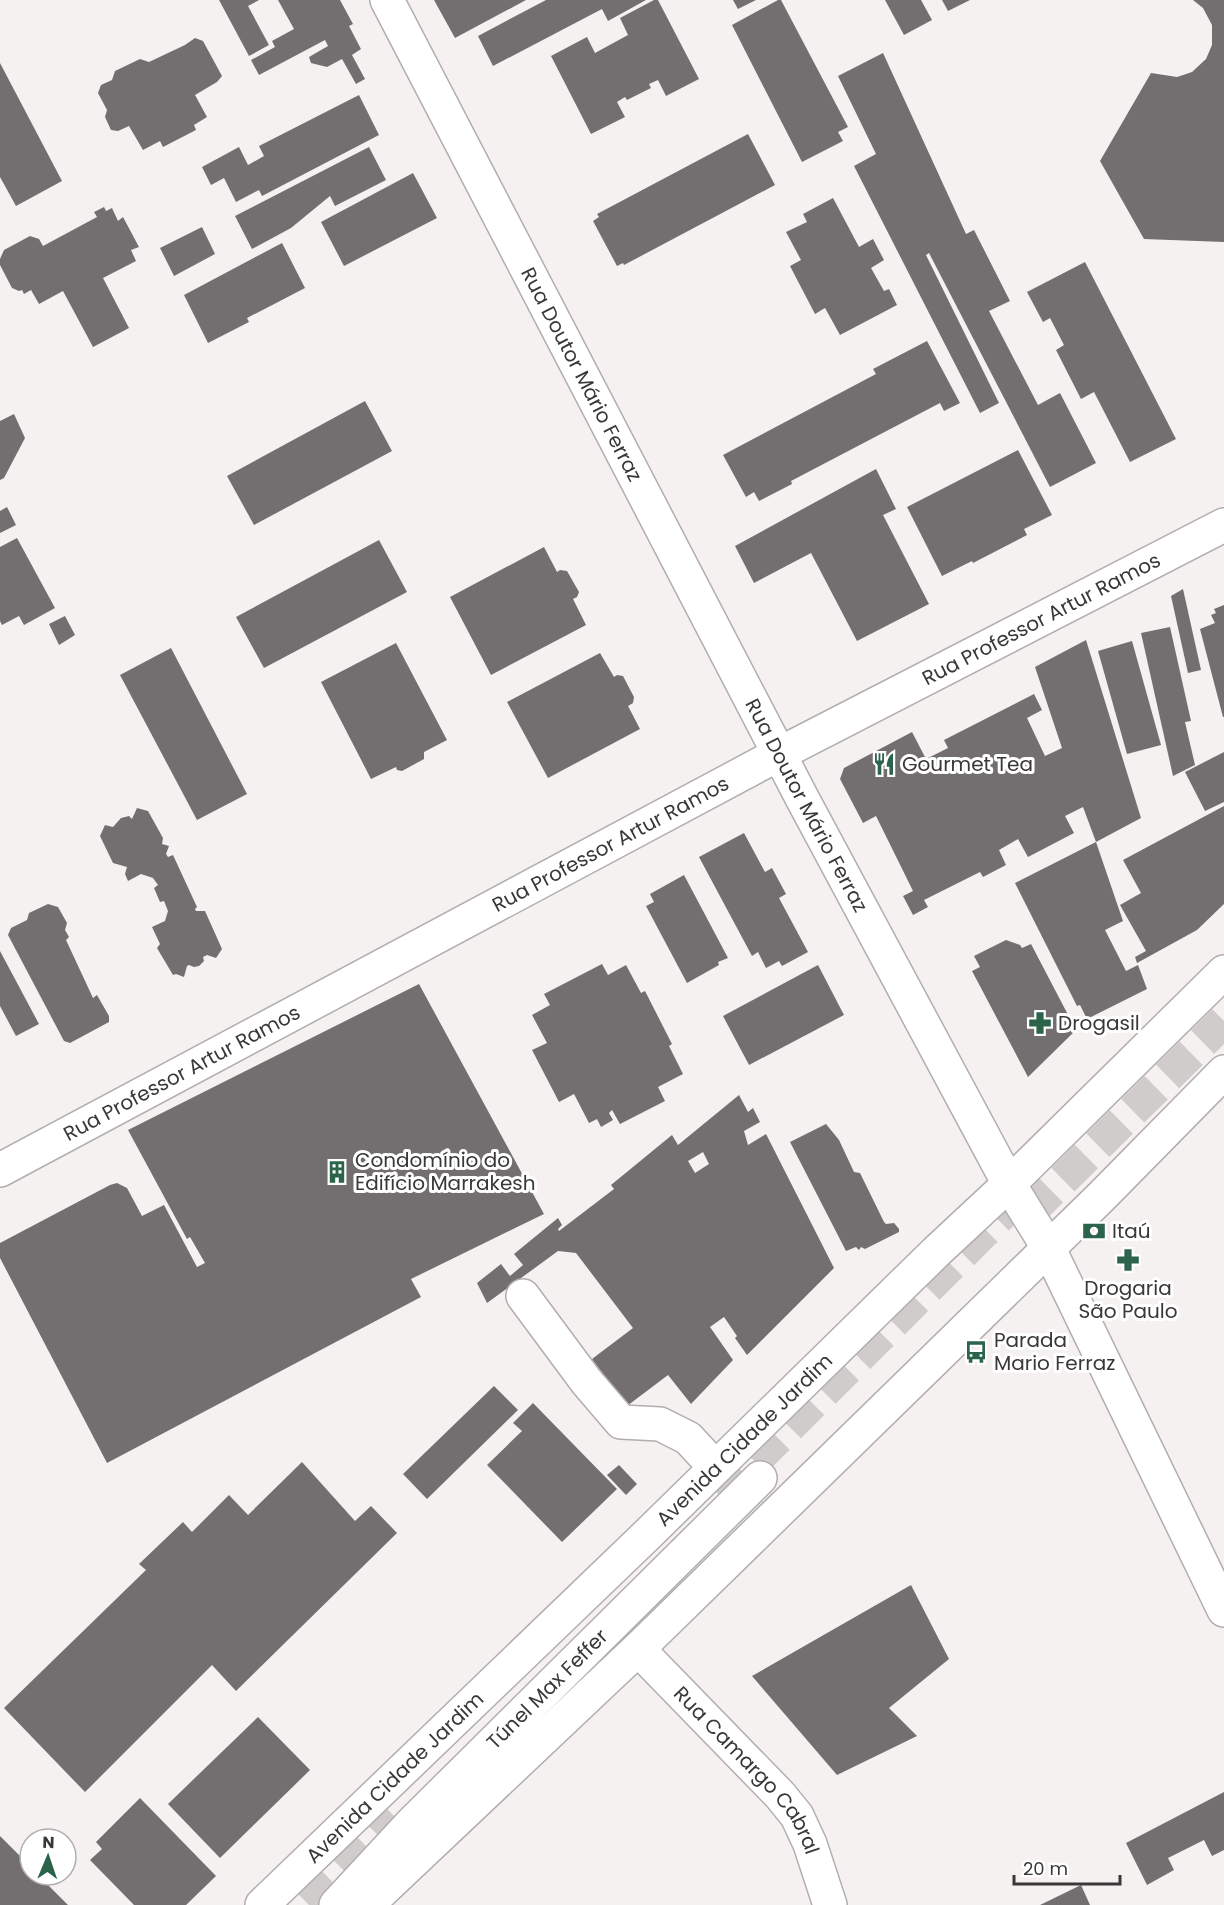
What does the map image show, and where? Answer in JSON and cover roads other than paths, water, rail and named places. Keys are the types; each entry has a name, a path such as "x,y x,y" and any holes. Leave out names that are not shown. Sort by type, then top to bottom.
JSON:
{"main road":[{"name":"Rua Doutor Mário Ferraz","path":"387,0 779,754 1009,1184 1048,1247 1224,1610"},
{"name":"Rua Professor Artur Ramos","path":"0,1170 779,754 1224,525"},
{"name":"Avenida Cidade Jardim","path":"262,1905 927,1260 1009,1184 1224,972"},
{"path":"367,1905 638,1649 1150,1148 1224,1072"},
{"path":"523,1296 586,1381 621,1422 660,1424 688,1438 715,1467"},
{"name":"Túnel Max Feffer","path":"336,1905 412,1823 760,1478"},
{"name":"Rua Camargo Cabral","path":"638,1649 797,1816 810,1844 830,1905"}],"tunnel":[{"path":"1028,1214 1224,1021"},
{"path":"720,1496 1038,1178"},
{"path":"309,1905 396,1818"}],"place":[{"name":"Gourmet Tea","path":"884,764"},
{"name":"Drogasil","path":"1040,1023"},
{"name":"Condomínio do Edifício Marrakesh","path":"337,1172"},
{"name":"Itaú","path":"1094,1231"},
{"name":"Drogaria São Paulo","path":"1128,1260"},
{"name":"Parada Mario Ferraz","path":"976,1352"}]}
